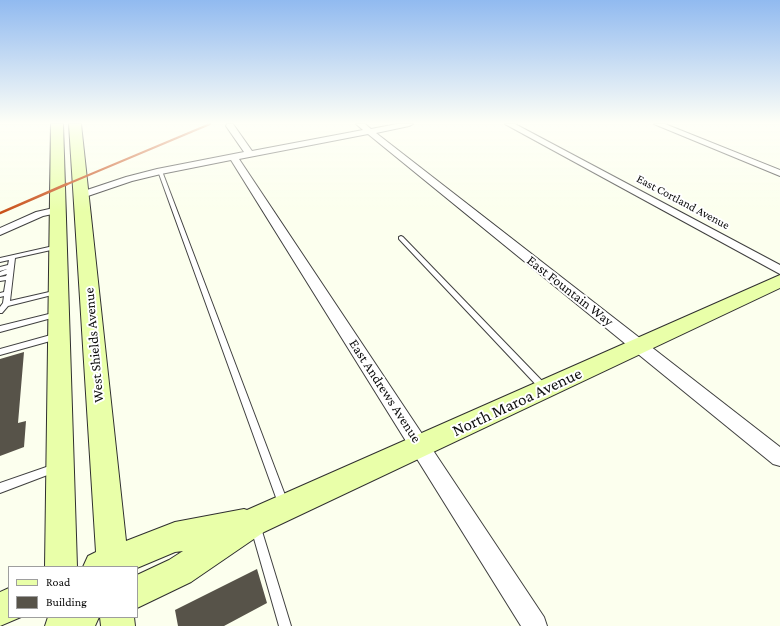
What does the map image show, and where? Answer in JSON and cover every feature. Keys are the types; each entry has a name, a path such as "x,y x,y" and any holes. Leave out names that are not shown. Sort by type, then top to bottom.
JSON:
{"main road":[{"path":"57,153 61,566"},
{"name":"West Shields Avenue","path":"78,153 108,565"},
{"name":"North Maroa Avenue","path":"138,592 180,571 254,522 780,281"},
{"name":"North Maroa Avenue","path":"108,565 176,537 254,522"},
{"path":"62,626 80,618"}],"street":[{"path":"82,195 129,179 254,153"},
{"name":"East Fountain Way","path":"397,153 780,458"},
{"name":"East Cortland Avenue","path":"563,153 780,270"},
{"path":"731,153 780,173"},
{"name":"East Andrews Avenue","path":"233,157 536,626"},
{"path":"0,232 35,216 58,210"}],"lane":[{"path":"160,172 284,508"},
{"path":"401,238 545,389"},
{"path":"0,260 58,247"},
{"path":"0,311 10,274 12,258"},
{"path":"0,268 10,274"},
{"path":"0,274 10,274"},
{"path":"0,279 10,274"},
{"path":"0,284 10,274"},
{"path":"4,300 58,292"},
{"path":"0,295 4,300"},
{"path":"0,329 59,314"},
{"path":"0,352 59,335"},
{"path":"0,488 60,466"},
{"path":"254,522 285,626"}],"building":[{"path":"24,352 18,423 26,421 24,447 0,456 0,359"},
{"path":"257,569 267,603 224,626 178,626 175,610"}],"railway":[{"path":"65,185 141,153"},
{"path":"0,213 67,184"}]}
